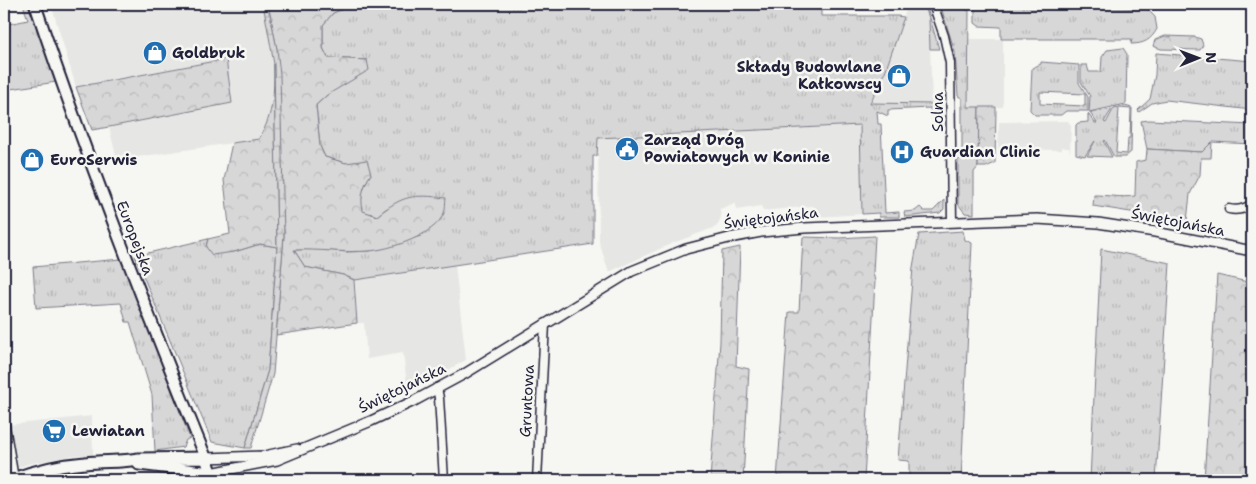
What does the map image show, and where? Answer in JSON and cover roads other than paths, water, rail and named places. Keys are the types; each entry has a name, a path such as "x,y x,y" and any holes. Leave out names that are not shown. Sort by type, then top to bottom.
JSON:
{"main road":[{"name":"Europejska","path":"35,4 102,193 213,476"},
{"name":"Świętojańska","path":"12,479 64,466 85,463 154,458 206,458"},
{"name":"Świętojańska","path":"128,461 213,476"}],"street":[{"name":"Solna","path":"933,4 944,36 950,63 952,222"},
{"path":"1229,209 1241,210 1252,204"},
{"name":"Świętojańska","path":"213,476 288,456 396,410 491,358 632,271 665,257 713,241 761,232 804,228 1037,219 1087,222 1155,232 1252,251"},
{"name":"Gruntowa","path":"537,480 545,324"},
{"path":"437,388 444,480"},
{"path":"4,420 12,479"},
{"name":"Świętojańska","path":"206,458 264,456 311,446"}],"place":[{"name":"Goldbruk","path":"155,53"},
{"name":"Składy Budowlane Kałkowscy","path":"899,76"},
{"name":"Zarząd Dróg Powiatowych w Koninie","path":"627,149"},
{"name":"Guardian Clinic","path":"902,152"},
{"name":"EuroSerwis","path":"32,160"},
{"name":"Lewiatan","path":"54,431"}]}
